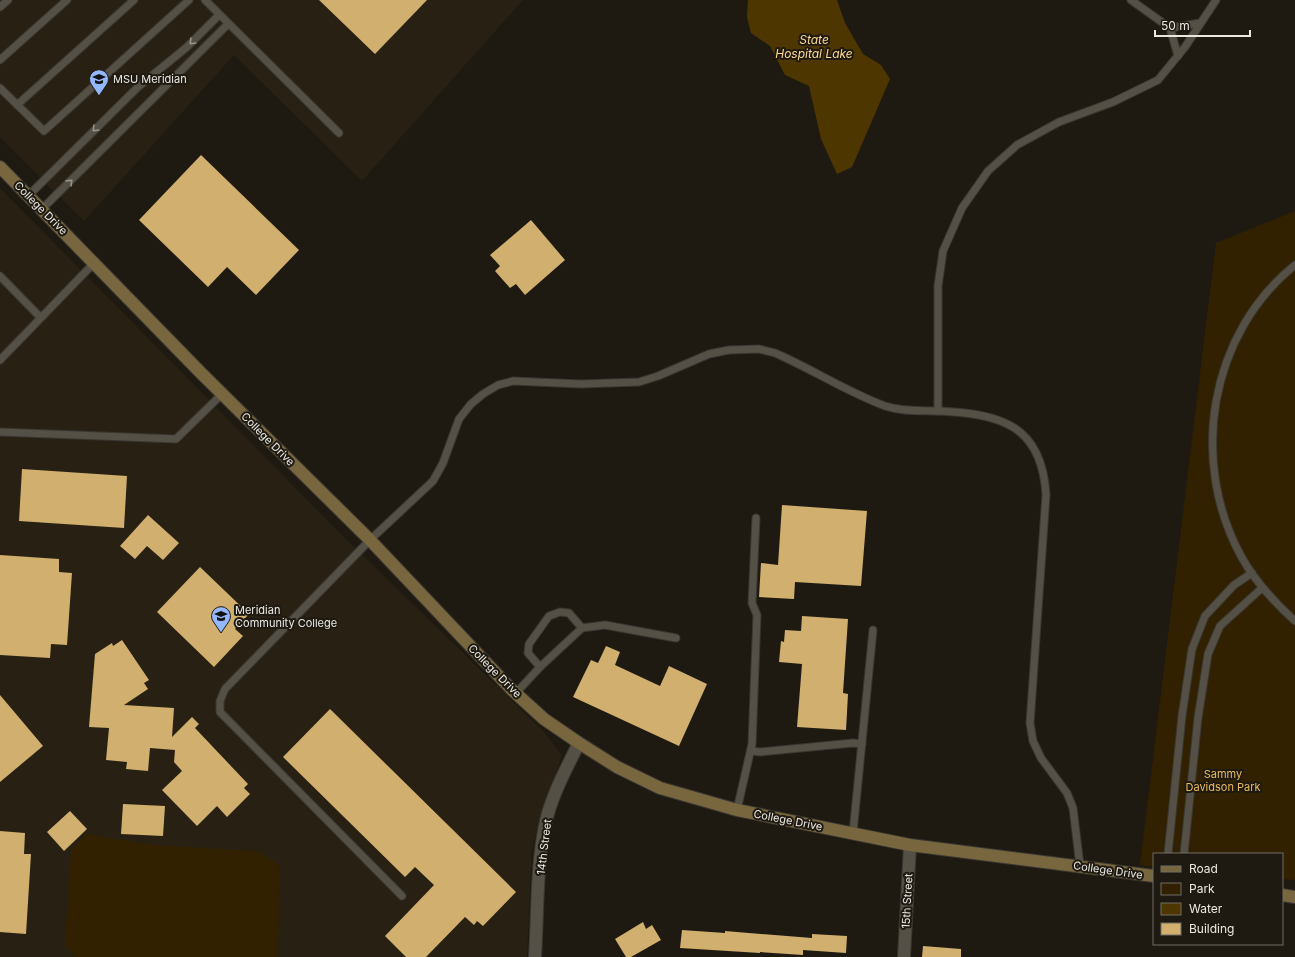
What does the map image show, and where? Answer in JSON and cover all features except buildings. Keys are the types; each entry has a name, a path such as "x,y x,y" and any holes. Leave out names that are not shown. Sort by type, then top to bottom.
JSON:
{"street":[{"name":"College Drive","path":"0,167 222,394 370,540 516,693 544,719 579,744 617,767 660,788 737,810 910,844 1153,876"},
{"name":"14th Street","path":"535,957 541,853 547,817 555,793 579,744"},
{"name":"15th Street","path":"904,957 910,844"},
{"path":"1283,895 1295,897"}],"lane":[{"path":"0,7 8,0"},
{"path":"0,60 67,0"},
{"path":"17,105 134,0"},
{"path":"0,88 44,131 189,0"},
{"path":"205,0 339,133"},
{"path":"1131,0 1170,28 1178,56"},
{"path":"938,411 938,286 943,250 962,208 988,171 1017,145 1059,122 1113,102 1158,80 1178,56 1216,0"},
{"path":"28,196 138,87 186,47 219,15"},
{"path":"1170,28 1200,23"},
{"path":"42,209 228,24"},
{"path":"0,360 94,263"},
{"path":"1295,265 1268,291 1251,313 1237,338 1225,364 1213,420 1214,469 1220,504 1229,531 1262,588 1295,622"},
{"path":"0,276 40,317"},
{"path":"402,896 220,712 220,701 225,689 370,540 433,481 443,463 459,419 471,404 498,385 513,381 581,384 639,382 658,376 709,354 729,350 759,349 775,353 885,406 898,409 938,411 987,418 1012,427 1028,438 1036,449 1042,463 1046,494 1030,723 1033,741 1041,758 1067,793 1073,808 1080,866"},
{"path":"0,432 176,439 222,394"},
{"path":"737,810 751,751 757,615 752,603 756,518"},
{"path":"1168,853 1182,716 1192,649 1205,616 1234,585 1252,572"},
{"path":"1184,853 1198,718 1208,654 1220,626 1262,588"},
{"path":"540,667 528,653 528,644 549,616 560,612 569,613 582,628"},
{"path":"516,693 540,667 582,628 605,625 676,638"},
{"path":"853,833 873,630"},
{"path":"751,751 760,752 852,743 862,744"}],"shaded area":[{"name":"MSU Meridian","path":"0,0 523,0 362,181 234,55 84,221 0,137"},
{"name":"Meridian Community College","path":"0,188 340,533 544,732 562,755 532,847 527,957 0,957"}],"green space":[{"name":"Sammy Davidson Park","path":"1295,211 1295,880 1283,879 1283,853 1153,853 1153,867 1140,865 1216,243"},
{"path":"87,834 153,845 258,851 279,865 278,957 76,957 65,945 71,849"}],"water":[{"name":"State Hospital Lake","path":"748,0 837,0 845,23 863,54 881,65 890,79 852,167 837,174 821,139 809,86 785,75 770,46 751,33 747,17"}],"place":[{"name":"MSU Meridian","path":"99,96"},
{"name":"Meridian Community College","path":"221,633"}]}
